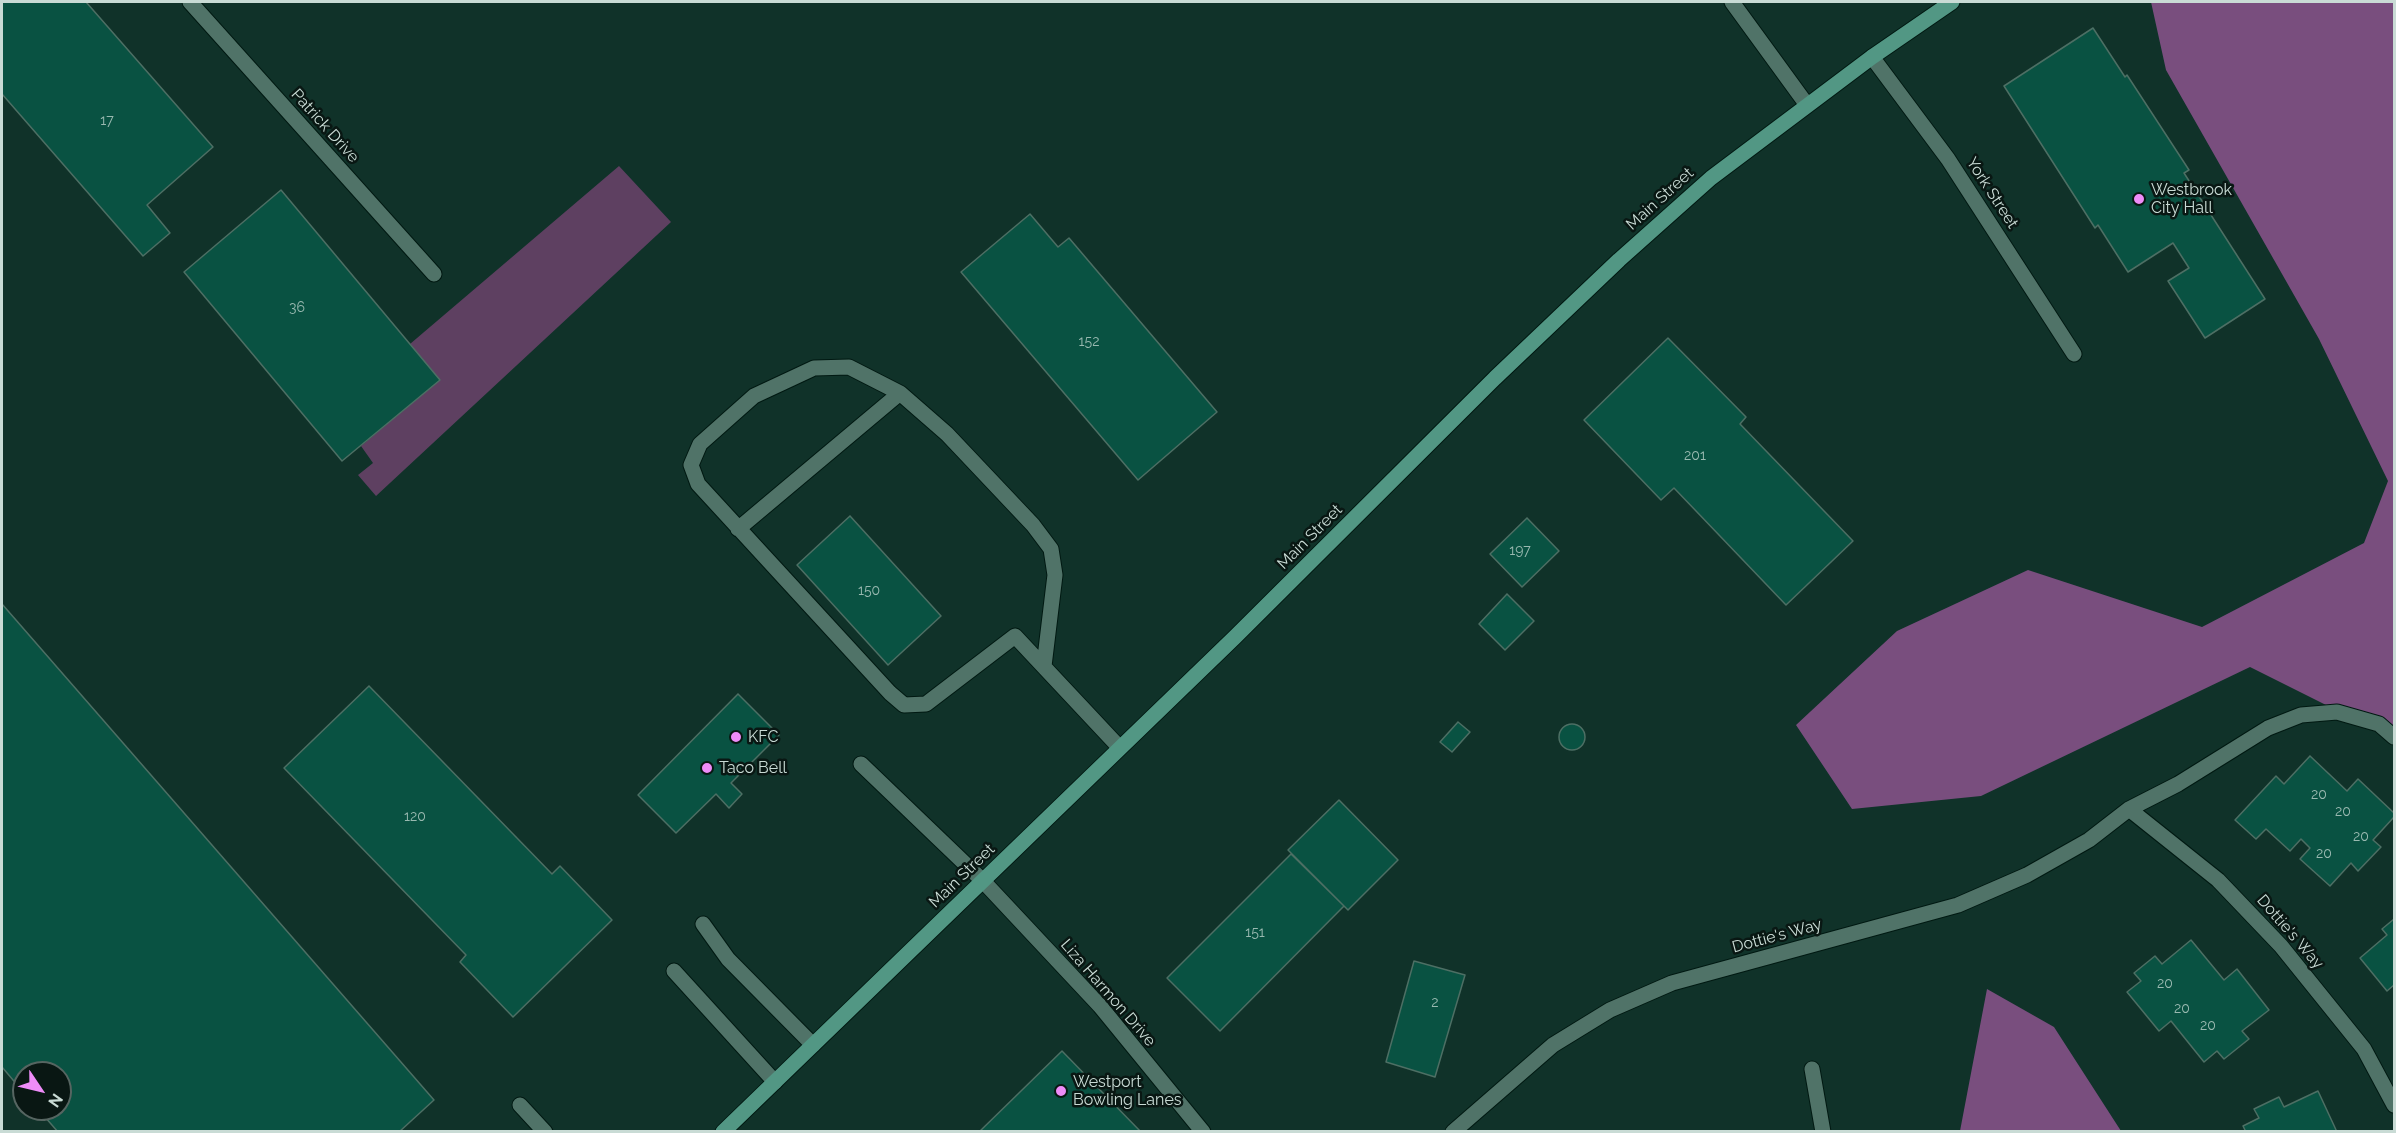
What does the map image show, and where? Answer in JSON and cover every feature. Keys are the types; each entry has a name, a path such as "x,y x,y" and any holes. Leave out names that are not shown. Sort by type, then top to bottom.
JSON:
{"main road":[{"name":"Main Street","path":"723,1131 1235,637 1496,378 1619,260 1711,178 1872,57 1952,2"}],"street":[{"name":"Patrick Drive","path":"190,2 434,274"},
{"path":"1732,2 1807,105"},
{"name":"York Street","path":"1872,57 1948,159 2074,354"},
{"path":"1044,666 1055,575 1051,549 1033,525 947,434 900,393 849,367 814,368 754,396 700,444 691,465 698,484 890,693 904,705 927,704 1015,636 1119,747"},
{"path":"738,529 900,393"},
{"name":"Dottie's Way","path":"1453,1131 1553,1045 1610,1010 1672,983 1886,926 1958,904 2027,875 2089,840 2129,809 2178,784 2268,728 2301,715 2337,712 2379,724 2394,737"},
{"name":"Liza Harmon Drive","path":"861,764 982,881 1100,1006 1203,1131"},
{"name":"Dottie's Way","path":"2129,809 2218,880 2281,946 2364,1049 2394,1105"},
{"path":"703,924 728,959 813,1045"},
{"path":"674,971 776,1082"},
{"path":"1812,1069 1823,1131"},
{"path":"520,1105 545,1131"}],"shaded area":[{"path":"2151,2 2394,2 2394,739 2250,667 1981,796 1852,809 1796,725 1897,631 2028,570 2202,627 2364,543 2388,481 2319,339 2166,70"},
{"path":"619,166 671,222 376,496 358,475 373,463 361,446 439,380 410,344"},
{"path":"1987,989 2054,1027 2121,1131 1960,1131"}],"building":[{"path":"2,2 86,2 213,147 147,205 170,233 143,256 2,94"},
{"name":"Westbrook City Hall","path":"2093,28 2125,77 2127,75 2189,170 2184,173 2265,299 2205,338 2168,281 2189,268 2173,243 2128,272 2098,225 2095,228 2004,86"},
{"path":"281,190 440,380 342,461 184,272"},
{"path":"1030,214 1058,247 1069,238 1217,412 1138,480 961,272"},
{"path":"1668,338 1746,417 1740,424 1853,541 1786,605 1674,488 1661,500 1584,420"},
{"path":"850,516 941,616 888,665 797,565"},
{"path":"1527,518 1559,551 1522,587 1490,554"},
{"path":"1507,594 1534,621 1505,650 1479,624"},
{"path":"2,604 434,1100 399,1132 58,1132 48,1121 72,1121 72,1061 12,1061 12,1079 2,1067"},
{"path":"369,686 552,874 560,866 612,920 513,1017 460,962 466,955 284,768"},
{"path":"738,694 779,735 731,783 742,794 729,808 716,794 676,833 638,795"},
{"path":"1458,722 1470,732 1452,752 1440,742"},
{"path":"1572,724 1581,728 1585,737 1581,746 1572,750 1563,746 1559,737 1563,728"},
{"path":"2310,756 2347,791 2358,779 2394,813 2394,817 2373,840 2381,847 2358,871 2351,863 2330,886 2300,859 2310,848 2301,839 2290,851 2266,829 2256,839 2235,820 2276,776 2284,784"},
{"path":"1339,800 1398,860 1348,910 1288,850"},
{"path":"1291,854 1344,906 1220,1031 1167,978"},
{"path":"2394,919 2394,985 2387,991 2360,958 2387,935 2382,929"},
{"path":"2191,940 2224,980 2237,969 2269,1010 2242,1031 2249,1039 2224,1059 2217,1051 2204,1062 2171,1021 2159,1031 2127,992 2141,981 2134,973 2155,956 2162,964"},
{"path":"1414,961 1465,975 1435,1077 1386,1062"},
{"name":"Westport Bowling Lanes","path":"1062,1051 1141,1132 979,1132"},
{"path":"2318,1091 2337,1132 2246,1132 2243,1126 2259,1118 2254,1109 2279,1097 2284,1107"}],"place":[{"name":"Westbrook City Hall","path":"2139,199"},
{"name":"KFC","path":"736,737"},
{"name":"Taco Bell","path":"707,768"},
{"name":"Westport Bowling Lanes","path":"1061,1091"}]}
